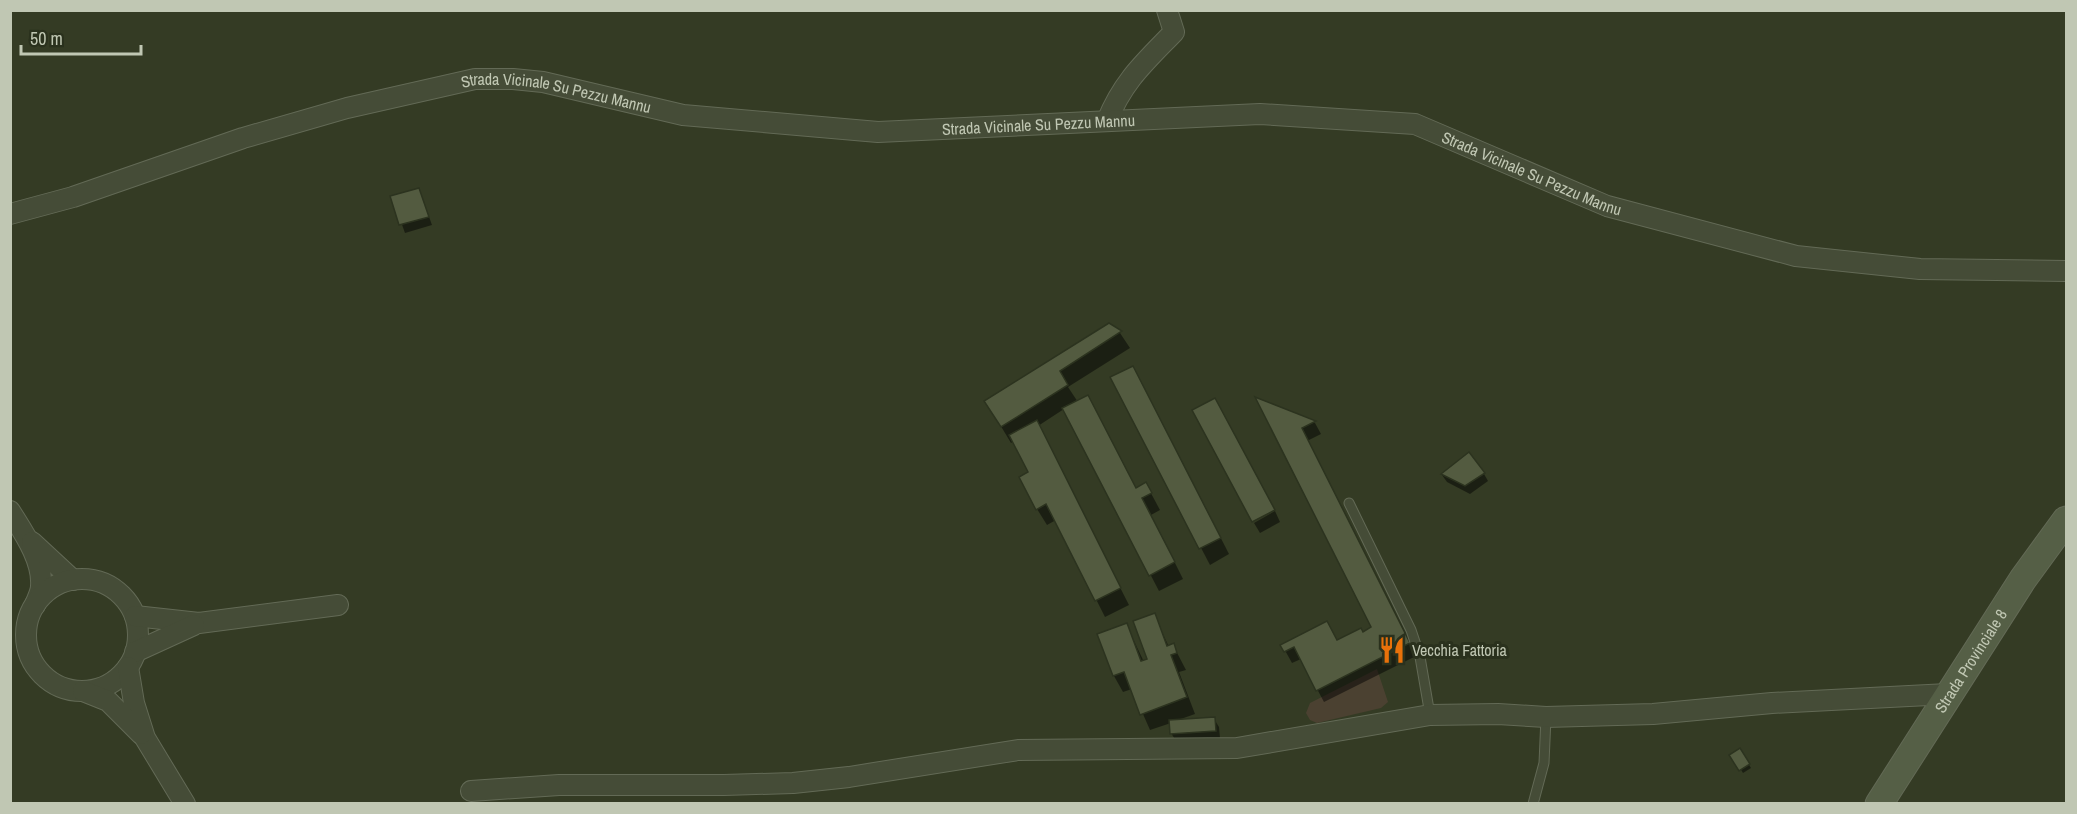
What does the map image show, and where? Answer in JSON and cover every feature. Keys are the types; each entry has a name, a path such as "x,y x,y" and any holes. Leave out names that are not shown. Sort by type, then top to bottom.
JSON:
{"main road":[{"name":"Strada Provinciale 8","path":"1878,804 2023,579 2067,520"}],"street":[{"path":"1107,121 1118,94 1131,76 1174,32 1167,10"},
{"name":"Strada Vicinale Su Pezzu Mannu","path":"10,214 73,197 243,138 347,108 475,79 513,78 543,82 683,115 809,128 878,132 1260,114 1415,124 1607,206 1796,256 1920,269 2067,271"},
{"path":"10,511 26,536 38,567 41,587 27,627 27,644 32,659 53,683 108,701 146,738"},
{"path":"26,536 73,580"},
{"path":"35,605 51,588 73,580 88,579 110,586 128,602 135,616 138,630 132,659 134,703 146,738 185,804"},
{"path":"135,616 199,623 338,604"},
{"path":"83,691 109,684 132,659 199,623"},
{"path":"471,791 559,785 793,783 849,777 1018,750 1237,748 1390,720 1430,715 1498,714 1546,717 1653,714 1772,703 1948,694"}],"lane":[{"path":"1349,503 1411,630 1420,657 1430,715"},
{"path":"1533,804 1544,763 1546,717"}],"shaded area":[{"path":"1377,669 1388,702 1381,708 1317,723 1310,720 1306,713 1310,703"}],"building":[{"path":"419,188 429,217 399,225 390,196"},
{"path":"1109,323 1122,331 1060,371 1068,385 1001,427 984,401"},
{"path":"1133,366 1221,538 1199,549 1110,377"},
{"path":"1088,395 1136,488 1146,482 1152,493 1142,498 1175,562 1149,576 1062,408"},
{"path":"1255,397 1316,421 1302,428 1410,643 1316,691 1294,647 1284,652 1280,645 1327,621 1337,640 1361,628 1363,632 1371,627"},
{"path":"1215,398 1275,510 1252,522 1192,410"},
{"path":"1037,420 1121,588 1095,601 1046,504 1036,510 1019,477 1028,472 1009,435"},
{"path":"1469,452 1485,473 1465,486 1441,474"},
{"path":"1155,613 1167,646 1174,643 1177,653 1171,655 1187,697 1140,715 1124,672 1113,676 1097,634 1127,623 1141,661 1147,659 1133,621"},
{"path":"1215,717 1216,731 1170,734 1169,720"},
{"path":"1740,748 1750,764 1739,771 1729,755"}],"place":[{"name":"Vecchia Fattoria","path":"1392,650"}]}
